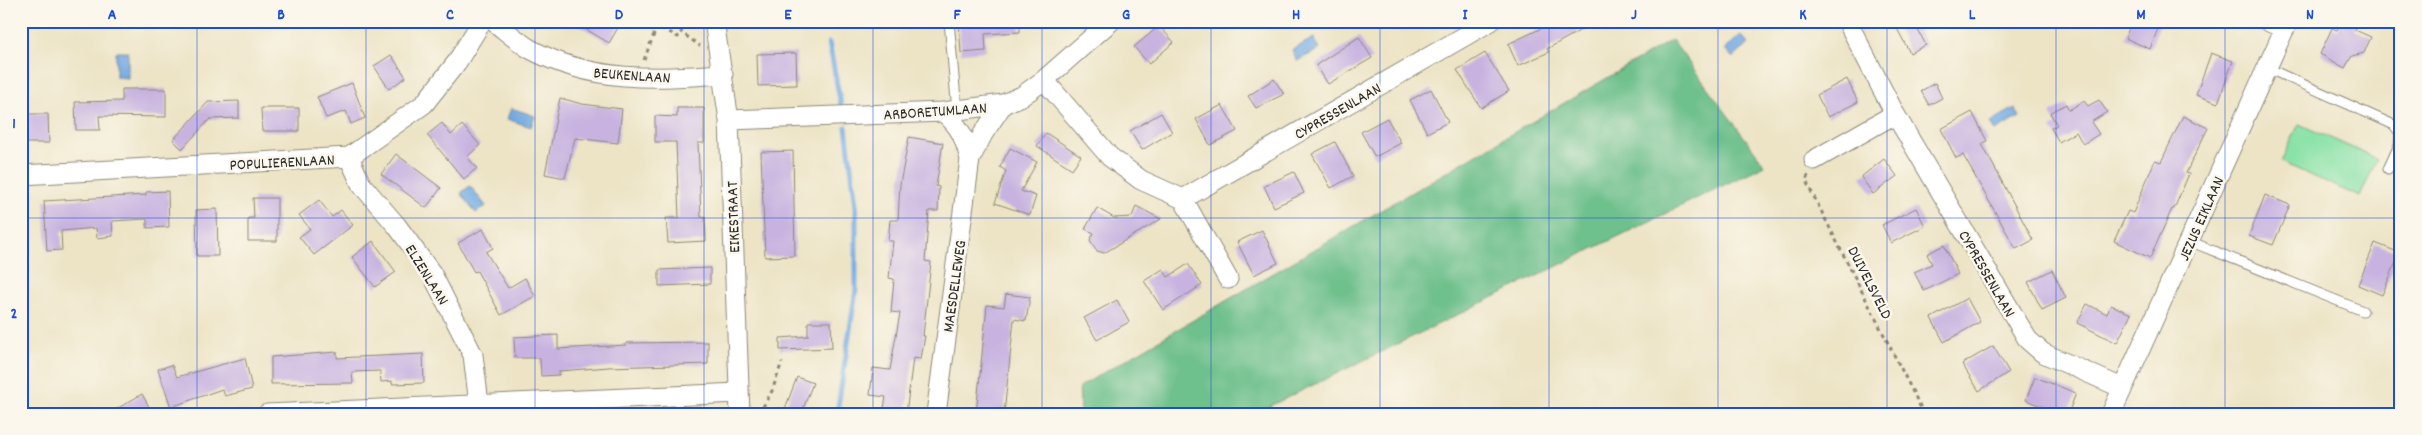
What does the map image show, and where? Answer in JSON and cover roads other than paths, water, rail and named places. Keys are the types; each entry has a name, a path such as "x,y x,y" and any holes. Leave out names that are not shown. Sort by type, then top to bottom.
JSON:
{"street":[{"name":"POPULIERENLAAN","path":"21,175 349,157 424,104 457,62 482,21"},
{"name":"BEUKENLAAN","path":"493,21 530,48 590,73 638,78 723,74"},
{"name":"EIKESTRAAT","path":"714,21 729,120 740,414"},
{"name":"ARBORETUMLAAN","path":"729,120 950,112 1003,104 1022,96 1044,80 1111,21"},
{"name":"CYPRESSENLAAN","path":"1183,198 1491,21"},
{"name":"CYPRESSENLAAN","path":"1847,21 1895,114 2028,340 2043,353 2122,388"},
{"path":"2267,21 2286,25"},
{"name":"JEZUS EIKLAAN","path":"2111,414 2286,25"},
{"path":"1044,80 1110,157 1141,180 1183,198 1228,279"},
{"name":"MAESDELLEWEG","path":"936,414 970,158 1003,104"},
{"name":"MAESDELLEWEG","path":"950,112 965,138 970,158"},
{"path":"1814,160 1895,114"},
{"name":"ELZENLAAN","path":"349,157 361,184 397,226 432,274 473,355 478,404"},
{"path":"267,414 739,393"}],"lane":[{"path":"949,21 950,112"},
{"path":"2267,68 2394,125 2400,133 2399,144 2388,169"},
{"path":"2189,241 2363,311"}],"water":[{"path":"1741,35 1749,44 1733,58 1725,49"},
{"path":"1314,38 1320,49 1297,61 1292,50"},
{"path":"116,52 128,52 128,78 116,77"},
{"path":"511,108 535,116 531,127 507,119"},
{"path":"2015,108 2020,117 1995,131 1990,122"},
{"path":"470,186 486,206 476,213 461,193"}],"waterway":[{"path":"829,43 841,105"},
{"path":"837,414 856,290 856,205 846,127"}]}
